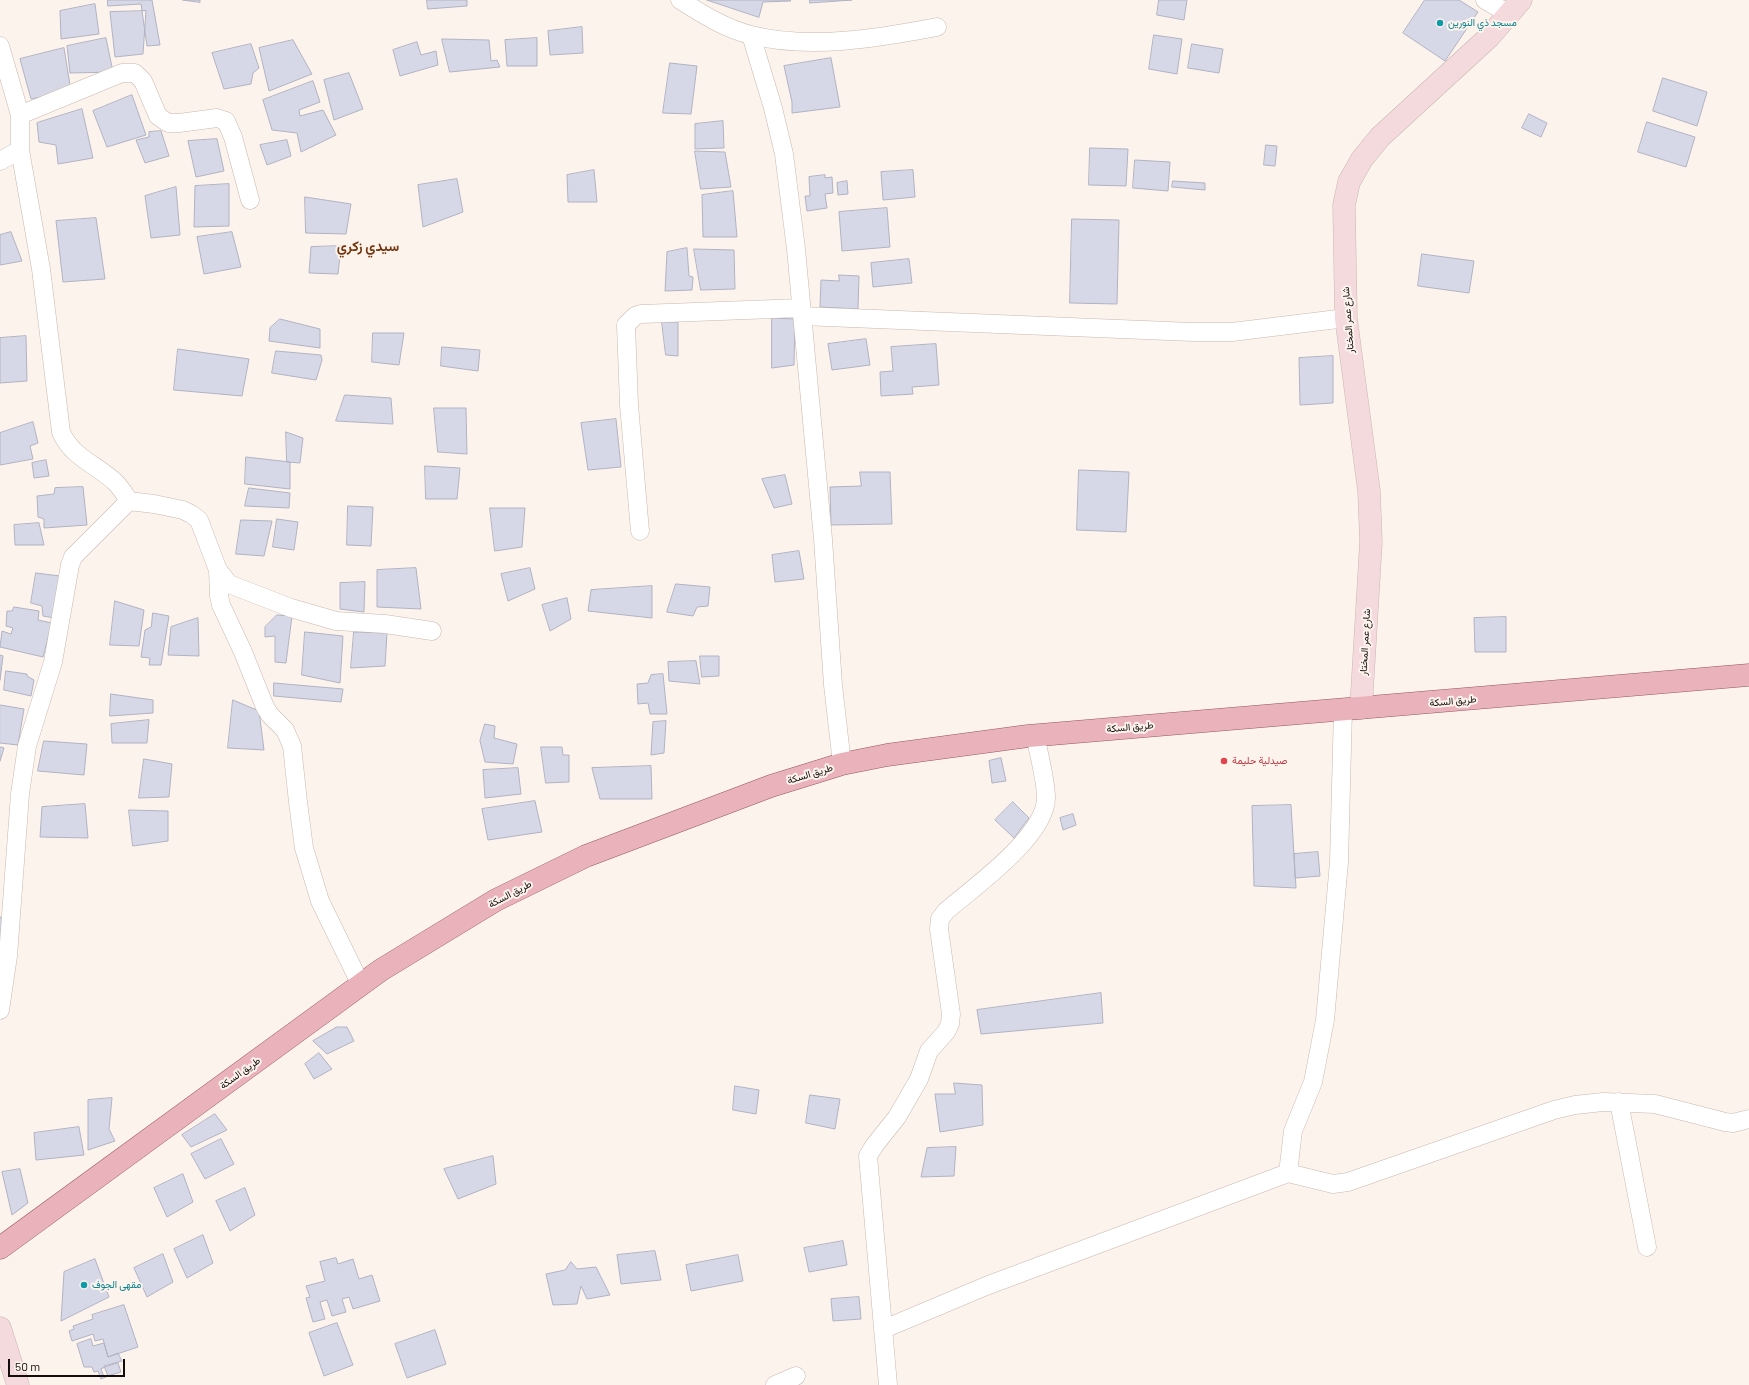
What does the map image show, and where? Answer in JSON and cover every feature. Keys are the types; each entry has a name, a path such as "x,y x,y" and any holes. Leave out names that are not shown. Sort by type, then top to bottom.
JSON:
{"main road":[{"name":"طريق السكة","path":"0,1248 381,970 496,900 586,856 771,786 842,764 887,755 1035,735 1749,675"}],"street":[{"path":"680,0 720,24 751,35 778,40 832,42 892,36 937,27"},
{"path":"1485,0 1515,7"},
{"name":"شارع عمر المختار","path":"1352,709 1371,542 1369,491 1346,318 1344,205 1349,182 1362,159 1380,137 1489,37 1515,7"},
{"path":"751,35 773,108 784,154 796,249 823,540 833,685 842,764"},
{"path":"0,46 20,115 20,150 41,269 61,432 65,441 81,457 116,483 129,501 183,510 199,520 218,570 229,584 291,608 336,621 385,624 432,631"},
{"path":"20,115 122,73 135,73 143,81 158,116 168,123 217,118 226,121 233,137 250,200"},
{"path":"0,161 20,150"},
{"path":"640,531 629,405 626,325 635,316 641,314 802,312 1193,332 1232,332 1346,318"},
{"path":"0,1010 8,956 20,802 27,746 53,662 70,565 73,557 129,501"},
{"path":"218,570 218,588 221,605 265,707 270,715 285,730 292,746 304,848 320,901 361,985"},
{"path":"1288,1173 1293,1131 1313,1082 1325,1020 1352,709"},
{"path":"888,1385 868,1156 897,1117 919,1079 929,1051 946,1032 950,1024 951,1014 939,929 940,919 946,911 1006,860 1032,832 1041,818 1046,796 1035,735"},
{"path":"884,1329 986,1286 1288,1173 1333,1184 1348,1182 1554,1110 1575,1105 1619,1102 1655,1104 1725,1122 1733,1123 1749,1119"},
{"path":"1619,1102 1647,1247"},
{"path":"0,1328 18,1385"},
{"path":"775,1385 796,1376"}],"building":[{"path":"108,0 152,0 160,45 147,46 141,4 108,6"},
{"path":"183,0 200,0 200,2"},
{"path":"427,0 467,0 467,6 428,9"},
{"path":"707,0 791,1 763,2 759,17"},
{"path":"810,0 852,0 810,3"},
{"path":"1159,0 1187,0 1184,20 1157,15"},
{"name":"مسجد ذي النورين","path":"1425,0 1459,0 1478,12 1445,61 1403,33"},
{"path":"95,4 99,34 61,39 60,11"},
{"path":"146,11 143,54 115,57 110,12"},
{"path":"582,27 583,53 550,55 548,31"},
{"path":"1154,35 1182,39 1177,74 1149,69"},
{"path":"106,38 113,72 70,73 67,46"},
{"path":"537,38 537,66 507,66 505,40"},
{"path":"442,39 489,40 491,61 497,60 500,67 450,72"},
{"path":"293,40 312,74 269,91 259,48"},
{"path":"417,42 421,55 436,51 438,65 400,76 393,50"},
{"path":"251,44 259,68 253,73 251,84 224,89 212,53"},
{"path":"1192,44 1223,49 1219,73 1188,68"},
{"path":"64,48 71,91 31,99 20,59"},
{"path":"831,58 840,107 792,113 792,102 784,66"},
{"path":"670,63 697,66 691,114 663,113"},
{"path":"349,73 363,109 334,120 324,80"},
{"path":"1663,78 1707,92 1697,126 1653,111"},
{"path":"313,81 320,102 299,110 300,116 323,110 336,135 301,152 297,133 272,130 263,100"},
{"path":"132,95 146,135 107,147 93,111"},
{"path":"82,109 93,158 58,164 56,145 39,142 37,123"},
{"path":"1529,114 1547,123 1541,137 1522,128"},
{"path":"723,121 724,148 695,149 695,124"},
{"path":"1647,122 1695,137 1686,167 1638,152"},
{"path":"161,131 169,156 145,163 136,140 149,137 149,132"},
{"path":"217,139 224,171 196,177 188,141"},
{"path":"287,140 291,156 267,165 260,145"},
{"path":"1266,145 1277,146 1275,166 1264,165"},
{"path":"1090,148 1128,149 1126,186 1089,185"},
{"path":"695,151 725,152 731,187 701,189"},
{"path":"1135,160 1170,162 1168,191 1133,188"},
{"path":"594,170 597,202 568,202 567,175"},
{"path":"913,170 915,197 883,200 881,172"},
{"path":"825,175 825,178 832,177 833,193 825,194 827,208 807,211 805,196 810,196 809,177"},
{"path":"457,179 463,212 423,227 418,185"},
{"path":"847,181 848,194 838,195 837,183"},
{"path":"1173,181 1205,183 1205,190 1172,187"},
{"path":"229,184 229,226 194,227 195,186"},
{"path":"176,187 180,235 151,238 145,196"},
{"path":"733,191 737,237 703,237 702,195"},
{"path":"305,197 351,204 346,234 306,233"},
{"path":"887,208 890,247 842,251 839,212"},
{"path":"96,218 105,279 63,282 56,221"},
{"path":"1072,219 1119,220 1117,304 1070,303"},
{"path":"11,232 22,261 0,265 0,235"},
{"path":"232,232 241,267 204,274 197,237"},
{"path":"341,246 338,274 309,273 311,247"},
{"path":"687,248 689,276 693,277 692,290 665,291 667,252"},
{"path":"694,249 734,250 735,289 701,290"},
{"path":"1422,254 1474,261 1469,293 1418,286"},
{"path":"909,259 912,283 873,287 871,263"},
{"path":"839,275 859,276 858,309 820,307 821,280 839,281"},
{"path":"772,318 795,319 794,365 772,368"},
{"path":"280,319 320,329 320,348 269,341 270,328"},
{"path":"662,322 678,322 678,356 666,355"},
{"path":"373,333 404,333 399,365 372,362"},
{"path":"26,336 27,381 0,383 0,338"},
{"path":"866,339 870,365 832,370 828,344"},
{"path":"936,344 939,385 912,387 913,394 881,396 880,372 893,371 891,347"},
{"path":"442,347 480,350 478,371 441,366"},
{"path":"178,349 249,359 242,396 174,390"},
{"path":"276,351 321,355 322,360 316,380 272,373"},
{"path":"1333,356 1333,403 1300,405 1299,358"},
{"path":"345,395 391,398 393,424 336,421"},
{"path":"434,408 466,408 467,454 438,452"},
{"path":"616,419 621,467 588,470 581,423"},
{"path":"33,422 38,443 30,446 33,459 0,465 0,433"},
{"path":"286,432 303,438 300,463 287,462"},
{"path":"246,457 290,462 290,489 245,484"},
{"path":"46,460 49,476 34,478 32,463"},
{"path":"425,466 460,468 457,499 426,499"},
{"path":"1079,470 1129,472 1126,532 1077,530"},
{"path":"860,472 890,472 892,524 831,525 830,487 861,486"},
{"path":"785,475 792,504 774,508 762,479"},
{"path":"83,487 87,525 44,528 44,519 38,517 37,496 54,494 55,488"},
{"path":"249,488 290,493 289,508 245,506"},
{"path":"348,506 373,507 371,546 347,545"},
{"path":"490,508 525,508 522,547 495,551"},
{"path":"277,519 298,522 294,550 273,547"},
{"path":"241,520 272,521 264,556 236,554"},
{"path":"39,523 44,545 15,545 14,525"},
{"path":"799,551 804,579 775,582 772,555"},
{"path":"416,568 421,609 377,607 377,570"},
{"path":"530,568 535,589 508,601 501,574"},
{"path":"36,573 60,576 54,618 43,616 42,606 31,603"},
{"path":"365,582 364,612 340,609 340,583"},
{"path":"676,584 710,587 708,606 697,607 693,616 667,612"},
{"path":"652,586 652,618 588,611 591,590"},
{"path":"567,598 571,619 550,631 542,605"},
{"path":"115,601 144,610 139,646 110,645"},
{"path":"14,607 39,611 38,620 52,623 43,657 0,647 2,631 11,634 13,628 6,626 7,611 12,611"},
{"path":"153,613 169,616 161,665 149,665 150,658 141,657 145,630 151,627"},
{"path":"277,615 292,616 286,663 275,662 275,636 265,637 265,627"},
{"path":"1506,617 1506,652 1475,652 1474,618"},
{"path":"198,618 199,656 168,655 171,627"},
{"path":"305,632 343,636 340,683 302,675"},
{"path":"354,632 387,633 385,666 351,668"},
{"path":"0,655 3,656 0,680"},
{"path":"700,656 719,656 719,676 702,677"},
{"path":"696,661 700,684 669,681 668,662"},
{"path":"6,671 27,674 27,676 34,680 31,696 4,690"},
{"path":"663,674 667,714 650,714 648,703 638,704 637,684 648,683 651,675"},
{"path":"274,683 343,689 341,702 274,696"},
{"path":"111,694 153,700 153,713 110,716"},
{"path":"233,700 259,711 264,750 228,748"},
{"path":"0,705 24,709 18,745 0,743"},
{"path":"149,720 147,743 112,743 111,724"},
{"path":"666,721 664,753 651,755 653,722"},
{"path":"485,724 495,726 494,738 517,744 513,764 485,762 480,741"},
{"path":"44,741 87,744 84,775 38,771"},
{"path":"0,747 4,748 0,761"},
{"path":"541,747 562,747 563,755 569,755 569,782 546,783"},
{"path":"1001,758 1006,781 992,783 989,761"},
{"path":"144,759 172,764 169,797 139,798"},
{"path":"651,766 652,799 600,799 592,768"},
{"path":"518,768 521,794 485,798 483,770"},
{"path":"535,801 542,832 488,840 482,809"},
{"path":"1013,802 1029,818 1014,838 995,820"},
{"path":"85,804 88,838 40,837 42,807"},
{"path":"1291,805 1296,888 1254,886 1252,806"},
{"path":"129,810 168,811 168,841 133,846"},
{"path":"1073,814 1076,825 1063,830 1060,818"},
{"path":"1318,852 1320,876 1295,878 1294,854"},
{"path":"0,917 4,918 2,939 0,938"},
{"path":"1101,993 1103,1023 981,1034 977,1010"},
{"path":"337,1027 347,1027 354,1041 327,1054 313,1041"},
{"path":"319,1053 332,1069 314,1079 305,1064"},
{"path":"954,1083 982,1085 983,1125 940,1132 935,1094 955,1094"},
{"path":"735,1086 759,1090 756,1114 733,1110"},
{"path":"810,1095 840,1099 835,1129 806,1123"},
{"path":"112,1098 109,1129 115,1141 88,1150 88,1100"},
{"path":"215,1114 227,1130 191,1147 182,1135"},
{"path":"79,1127 84,1155 36,1160 34,1133"},
{"path":"221,1139 234,1164 205,1179 191,1154"},
{"path":"956,1147 954,1176 921,1177 927,1148"},
{"path":"493,1156 496,1184 458,1199 444,1169"},
{"path":"20,1169 28,1203 12,1215 2,1172"},
{"path":"183,1174 193,1202 167,1217 154,1188"},
{"path":"245,1188 255,1215 230,1231 216,1201"},
{"path":"203,1235 213,1263 187,1278 174,1249"},
{"path":"843,1241 847,1265 809,1272 804,1248"},
{"path":"655,1251 661,1280 621,1284 617,1255"},
{"path":"163,1254 173,1282 147,1297 134,1268"},
{"path":"738,1255 743,1281 691,1291 686,1265"},
{"path":"336,1258 338,1264 353,1259 359,1279 372,1275 380,1301 353,1309 349,1297 342,1299 346,1312 332,1316 327,1300 320,1302 325,1319 313,1322 306,1298 310,1297 306,1286 325,1281 320,1262"},
{"name":"مقهى الجوف","path":"95,1259 109,1297 61,1321 64,1272"},
{"path":"571,1262 577,1269 596,1267 610,1295 587,1299 581,1286 577,1304 553,1305 546,1274 565,1270"},
{"path":"859,1297 861,1319 833,1321 831,1299"},
{"path":"124,1305 138,1347 108,1357 103,1339 95,1341 93,1334 72,1341 69,1331 74,1329 73,1326 93,1319 92,1315"},
{"path":"337,1323 353,1365 324,1376 309,1333"},
{"path":"435,1330 446,1364 407,1378 395,1344"},
{"path":"91,1339 93,1346 104,1343 108,1357 118,1353 122,1361 104,1366 108,1376 101,1379 98,1371 94,1372 92,1367 84,1367 77,1344"},
{"path":"118,1363 121,1372 104,1377 101,1369"}],"place":[{"name":"مسجد ذي النورين","path":"1440,23"},
{"name":"صيدلية حليمة","path":"1224,761"},
{"name":"مقهى الجوف","path":"84,1285"}],"district":[{"name":"سيدي زكري","path":"368,246"}]}
